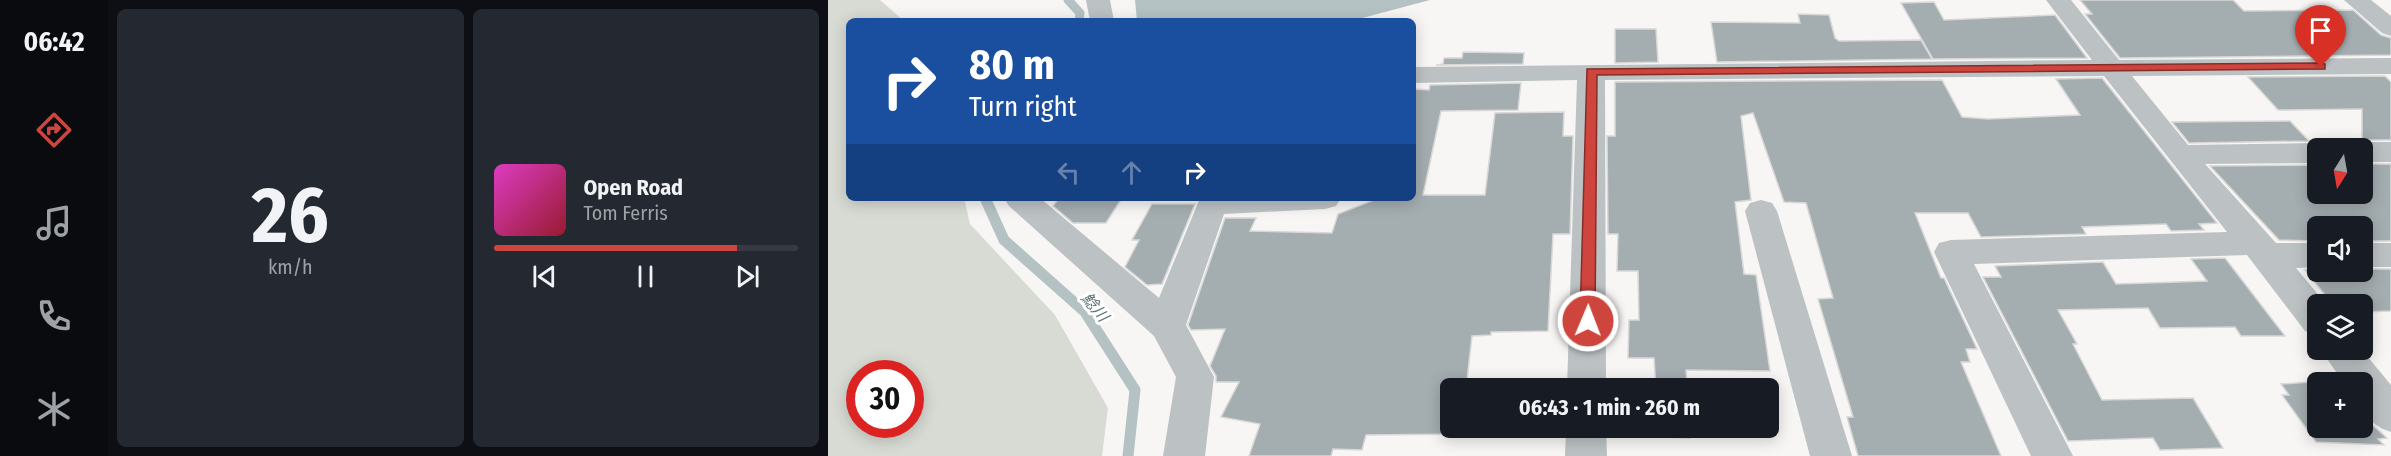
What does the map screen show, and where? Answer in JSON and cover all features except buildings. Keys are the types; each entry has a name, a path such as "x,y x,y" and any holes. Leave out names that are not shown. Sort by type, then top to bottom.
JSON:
{"street":[{"path":"1098,0 1101,18"},
{"path":"2058,0 2180,155 2261,249 2307,307"},
{"path":"2356,0 2391,28"},
{"path":"1416,75 2391,66"},
{"path":"1587,378 1591,72"},
{"path":"2373,152 2391,152"},
{"path":"2180,155 2307,153"},
{"path":"1023,201 1167,326 1195,377 1184,456"},
{"path":"1167,326 1212,204 1268,201"},
{"path":"1761,211 1832,456"},
{"path":"2052,456 1951,252 2261,249 2307,254"},
{"path":"2373,255 2391,255"},
{"path":"2348,360 2391,415"},
{"path":"1586,438 1586,456"}],"shaded area":[{"path":"828,0 880,0 901,18 846,18 846,201 965,201 970,224 1055,315 1108,408 1102,456 828,456"},
{"path":"1135,0 1430,0 1362,18 1137,18"}],"waterway":[{"name":"鯰川","path":"1068,0 1080,13 1079,18"},
{"name":"鯰川","path":"986,201 1004,240 1085,312 1135,390 1128,456"}],"route":[{"path":"1588,321 1591,72 2321,67"}]}
